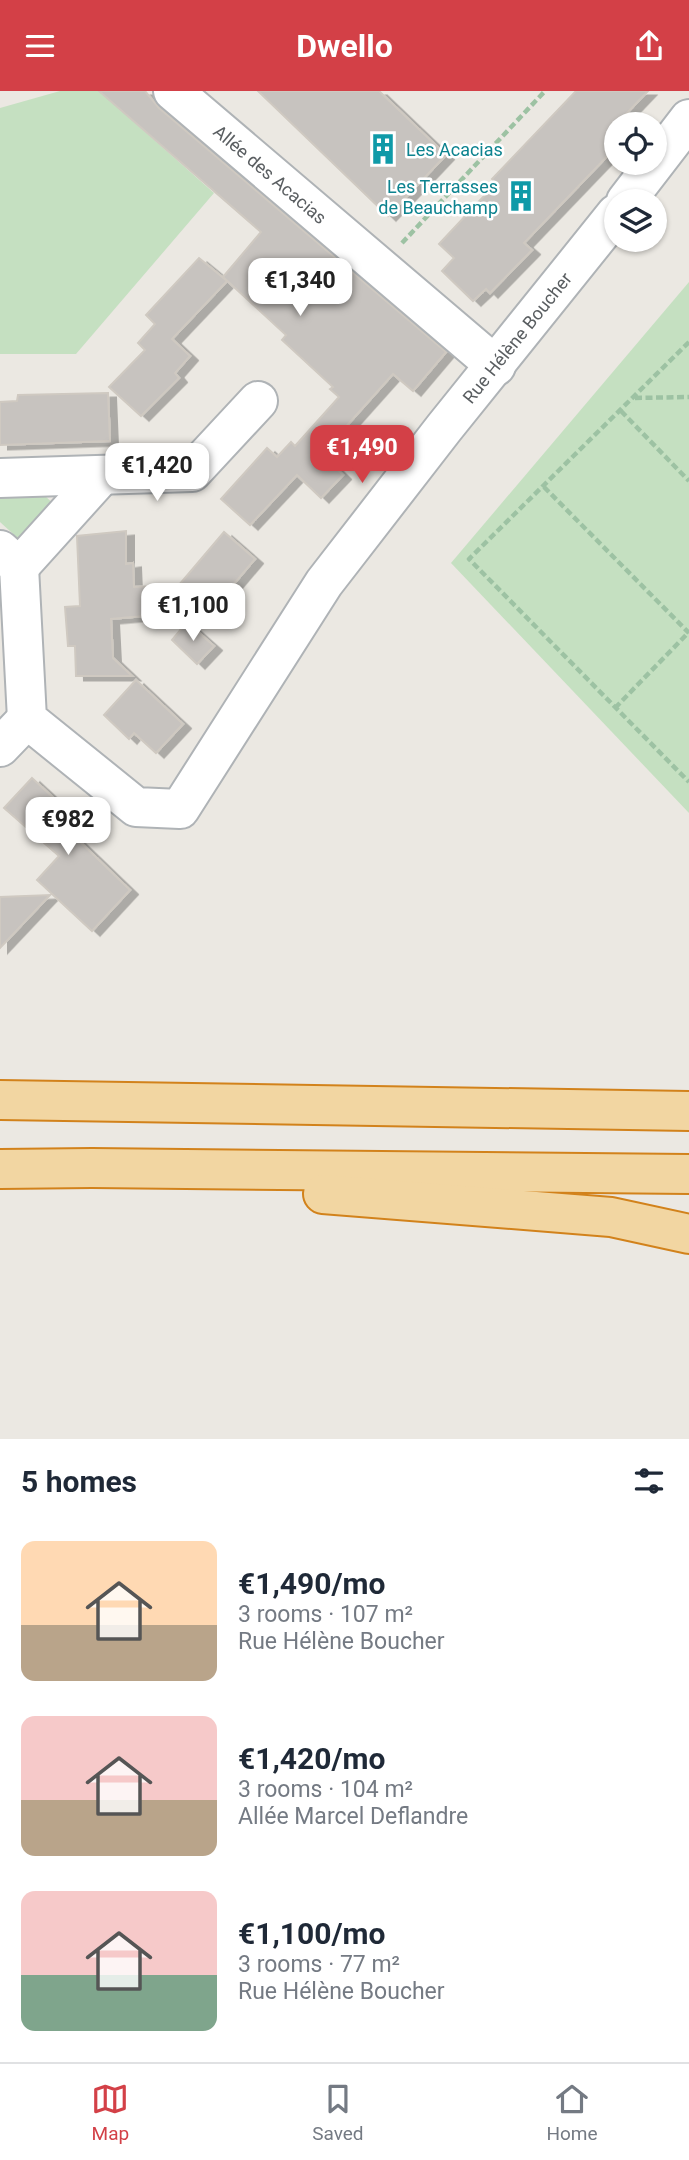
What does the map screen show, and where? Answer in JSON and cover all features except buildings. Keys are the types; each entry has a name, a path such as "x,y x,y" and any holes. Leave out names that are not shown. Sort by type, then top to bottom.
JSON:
{"highway":[{"path":"578,1110 689,1084"},
{"path":"0,1100 689,1111"},
{"path":"92,1168 213,1185 611,1217 689,1234"},
{"path":"0,1169 689,1174"}],"street":[{"name":"Allée des Acacias","path":"173,91 495,366"},
{"path":"635,189 689,119"},
{"name":"Rue Hélène Boucher","path":"27,719 136,807 180,809 324,583 604,229"},
{"path":"0,478 191,472 258,401"},
{"path":"0,747 27,719 9,559 102,475"}],"path":[{"path":"379,267 545,91"},
{"path":"689,342 469,559 689,782"},
{"path":"635,398 689,397"},
{"path":"621,411 689,481"},
{"path":"544,487 689,632 615,708"}],"green space":[{"path":"60,91 99,91 214,193 76,354 0,354 0,108"},
{"path":"689,282 689,813 451,563"},
{"path":"35,487 56,506 22,542 0,522 0,490"}],"place":[{"name":"Les Acacias","path":"383,149"},
{"name":"Les Terrasses de Beauchamp","path":"521,196"}]}
